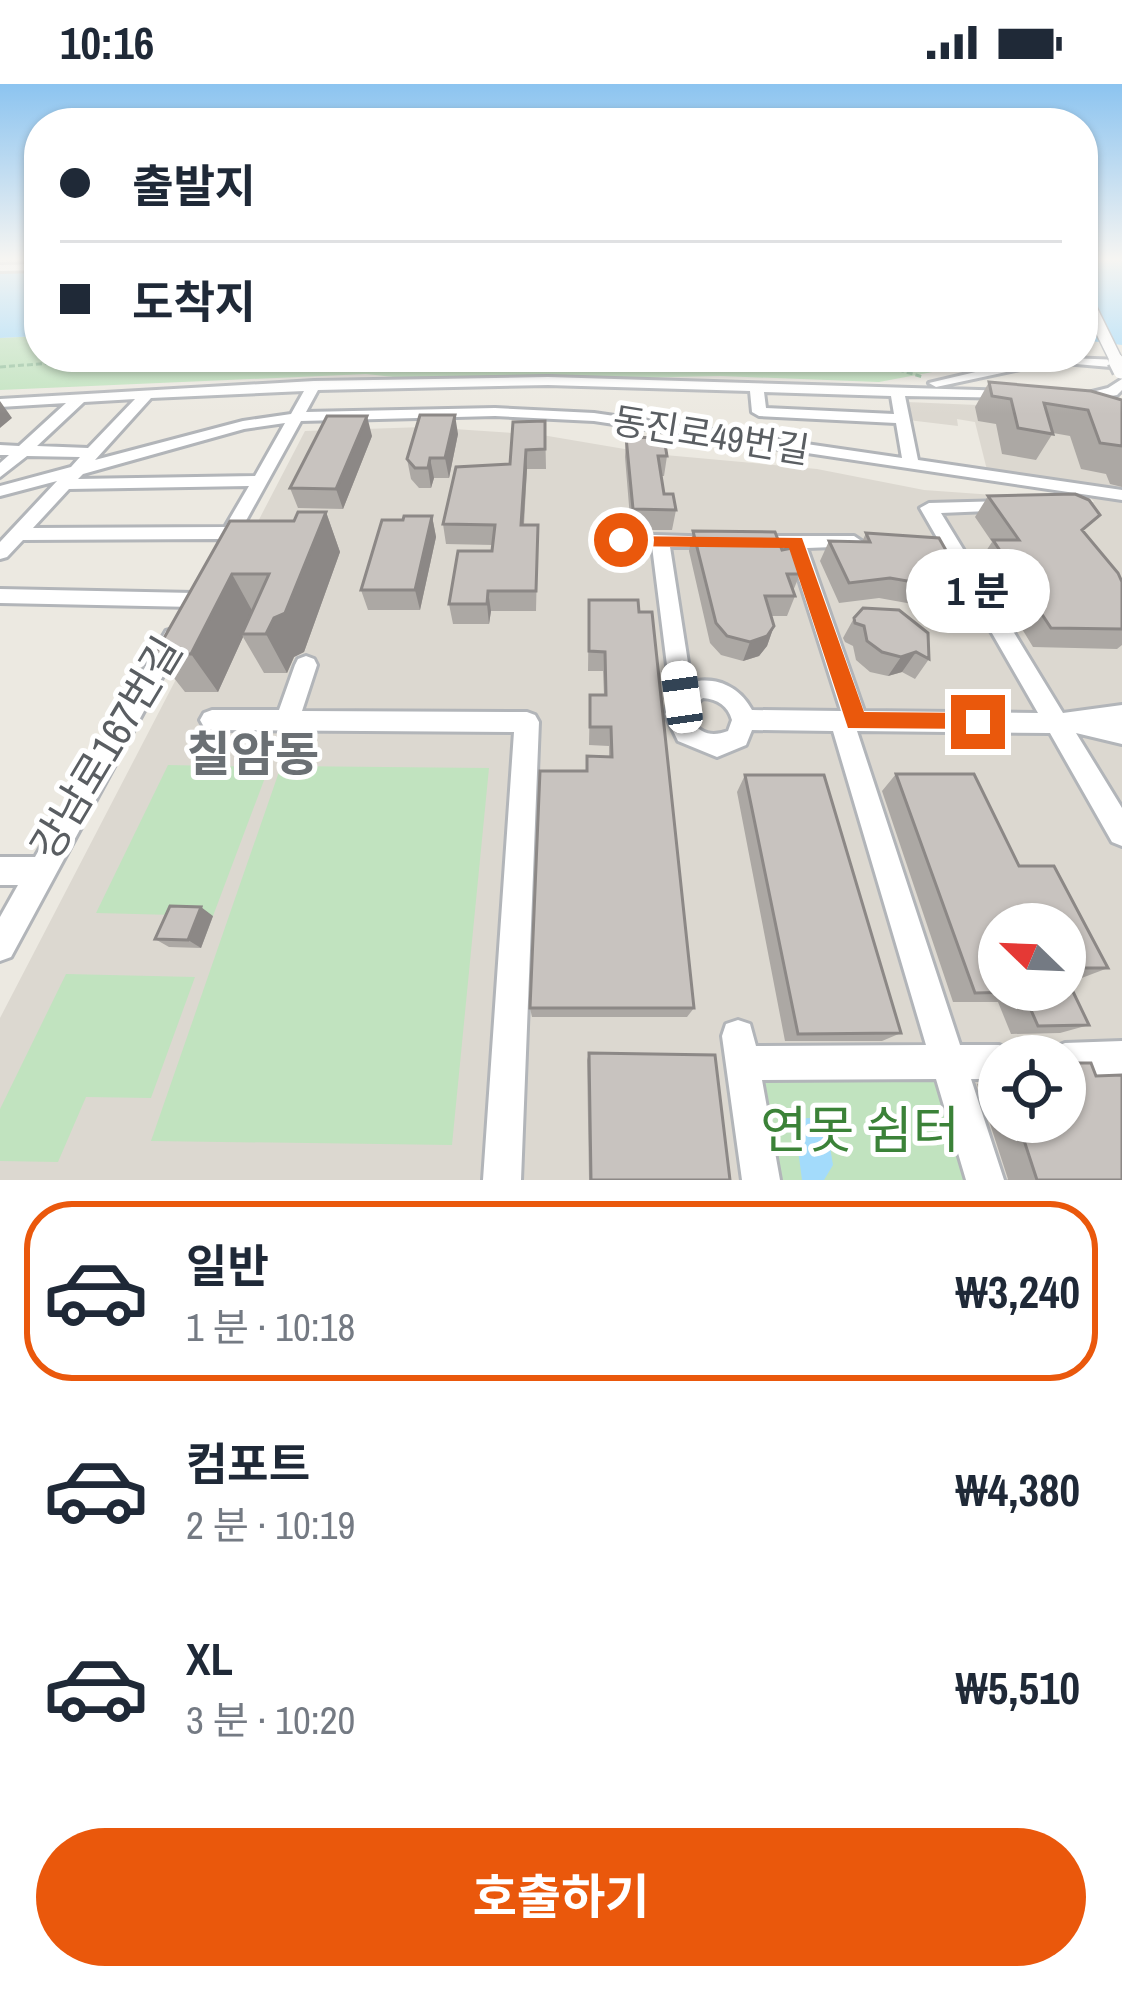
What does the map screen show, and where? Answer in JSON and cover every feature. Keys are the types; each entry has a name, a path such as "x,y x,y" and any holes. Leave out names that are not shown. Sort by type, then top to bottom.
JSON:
{"street":[{"path":"1096,412 1059,400 1096,397 1122,373 1098,324"},
{"path":"897,392 1000,372"},
{"path":"977,393 1000,372"},
{"path":"977,393 1025,372"},
{"path":"0,403 314,385 598,382 1030,396 1022,382 1031,372"},
{"path":"594,417 598,382"},
{"name":"강남로167번길","path":"0,871 42,871 314,385"},
{"path":"758,388 759,412 899,419"},
{"path":"897,392 911,465"},
{"path":"8,541 148,393"},
{"path":"0,472 80,398"},
{"name":"동진로49번길","path":"69,478 243,425 296,416 495,412 594,417 1122,494"},
{"path":"0,450 92,453"},
{"path":"0,490 69,478 260,481"},
{"path":"1041,505 1085,504 1096,497 1094,493"},
{"path":"1018,506 929,508 937,543 1069,723 1122,833"},
{"path":"8,541 231,533"},
{"path":"621,540 883,542"},
{"path":"660,541 682,697"},
{"path":"796,542 985,1180"},
{"path":"0,596 203,584"},
{"path":"287,720 306,665"},
{"path":"699,689 719,691 737,703 744,720 742,730 728,743 705,745 678,724 677,705 699,689"},
{"path":"744,720 1069,723 1122,715"},
{"path":"212,720 527,722 502,1180"},
{"path":"1069,723 1122,734"},
{"path":"0,946 42,871"},
{"path":"761,1180 740,1049 978,1062"},
{"path":"1086,1059 1122,1058"}],"path":[{"path":"906,372 940,382"}],"shaded area":[{"path":"907,402 1072,409 1122,425 1122,1180 0,1180 0,1018 305,431 424,427 542,435 654,454 817,469 924,490 1094,502 1080,484 987,470 975,422 957,419 958,426 908,420"}],"green space":[{"path":"24,337 24,372 933,372 879,382 720,376 441,382 366,374 0,390 0,338"},
{"path":"168,765 269,767 213,916 96,913"},
{"path":"281,766 489,768 452,1145 151,1141"},
{"path":"66,974 195,977 151,1098 86,1097 58,1162 0,1161 0,1109"},
{"name":"연못 쉼터","path":"756,1078 940,1079 971,1180 772,1180"}],"water":[{"path":"0,311 24,311 24,337 0,338"},
{"path":"1098,311 1122,311 1122,345 1098,342"},
{"path":"825,1117 833,1165 824,1180 802,1180 794,1119"}],"building":[{"path":"989,382 1091,391 1122,400 1122,446 1100,443 1088,410 1044,403 1053,434 1018,428 1011,399 992,396"},
{"path":"420,415 455,415 445,458 430,458 428,468 415,468 407,459"},
{"path":"327,416 367,416 336,489 290,488"},
{"path":"545,421 545,449 526,450 521,525 538,525 536,591 488,591 487,604 449,604 458,551 492,551 495,525 443,524 456,467 510,464 513,422"},
{"path":"626,437 664,438 667,456 658,456 664,494 673,494 676,510 633,509"},
{"path":"1075,494 1089,500 1100,515 1082,530 1122,582 1122,629 1051,628 993,540 1019,540 988,496"},
{"path":"298,512 326,512 285,613 274,618 266,634 242,634 269,574 232,574 191,654 155,654 230,521 294,521"},
{"path":"404,516 432,516 415,590 361,590 382,520 403,520"},
{"path":"693,531 775,532 782,550 792,548 800,559 800,574 787,574 795,596 765,596 774,626 767,636 750,642 727,636 716,623"},
{"path":"866,533 939,538 977,605 942,606 931,585 890,578 849,583 829,541 870,542"},
{"path":"589,600 638,600 639,612 652,612 694,1008 530,1008 540,771 587,771 587,756 612,757 611,727 590,727 590,695 606,695 605,652 589,651"},
{"path":"863,608 899,610 928,633 929,659 916,652 901,657 882,652 867,641 864,626 854,618"},
{"path":"896,774 974,774 1019,866 1054,866 1074,903 978,903 975,993"},
{"path":"745,775 824,775 901,1033 798,1034"},
{"path":"170,906 201,907 188,940 155,939"},
{"path":"1086,926 1108,968 1086,968"},
{"path":"1031,1011 1082,1011 1089,1025 1038,1026"},
{"path":"589,1053 715,1055 730,1180 591,1180"},
{"path":"1086,1063 1091,1063 1096,1076 1122,1075 1122,1180 1037,1180 1025,1143 1086,1143"}],"district":[{"name":"칠암동","path":"253,754"}],"route":[{"path":"621,540 796,542 856,721 978,722"}]}
